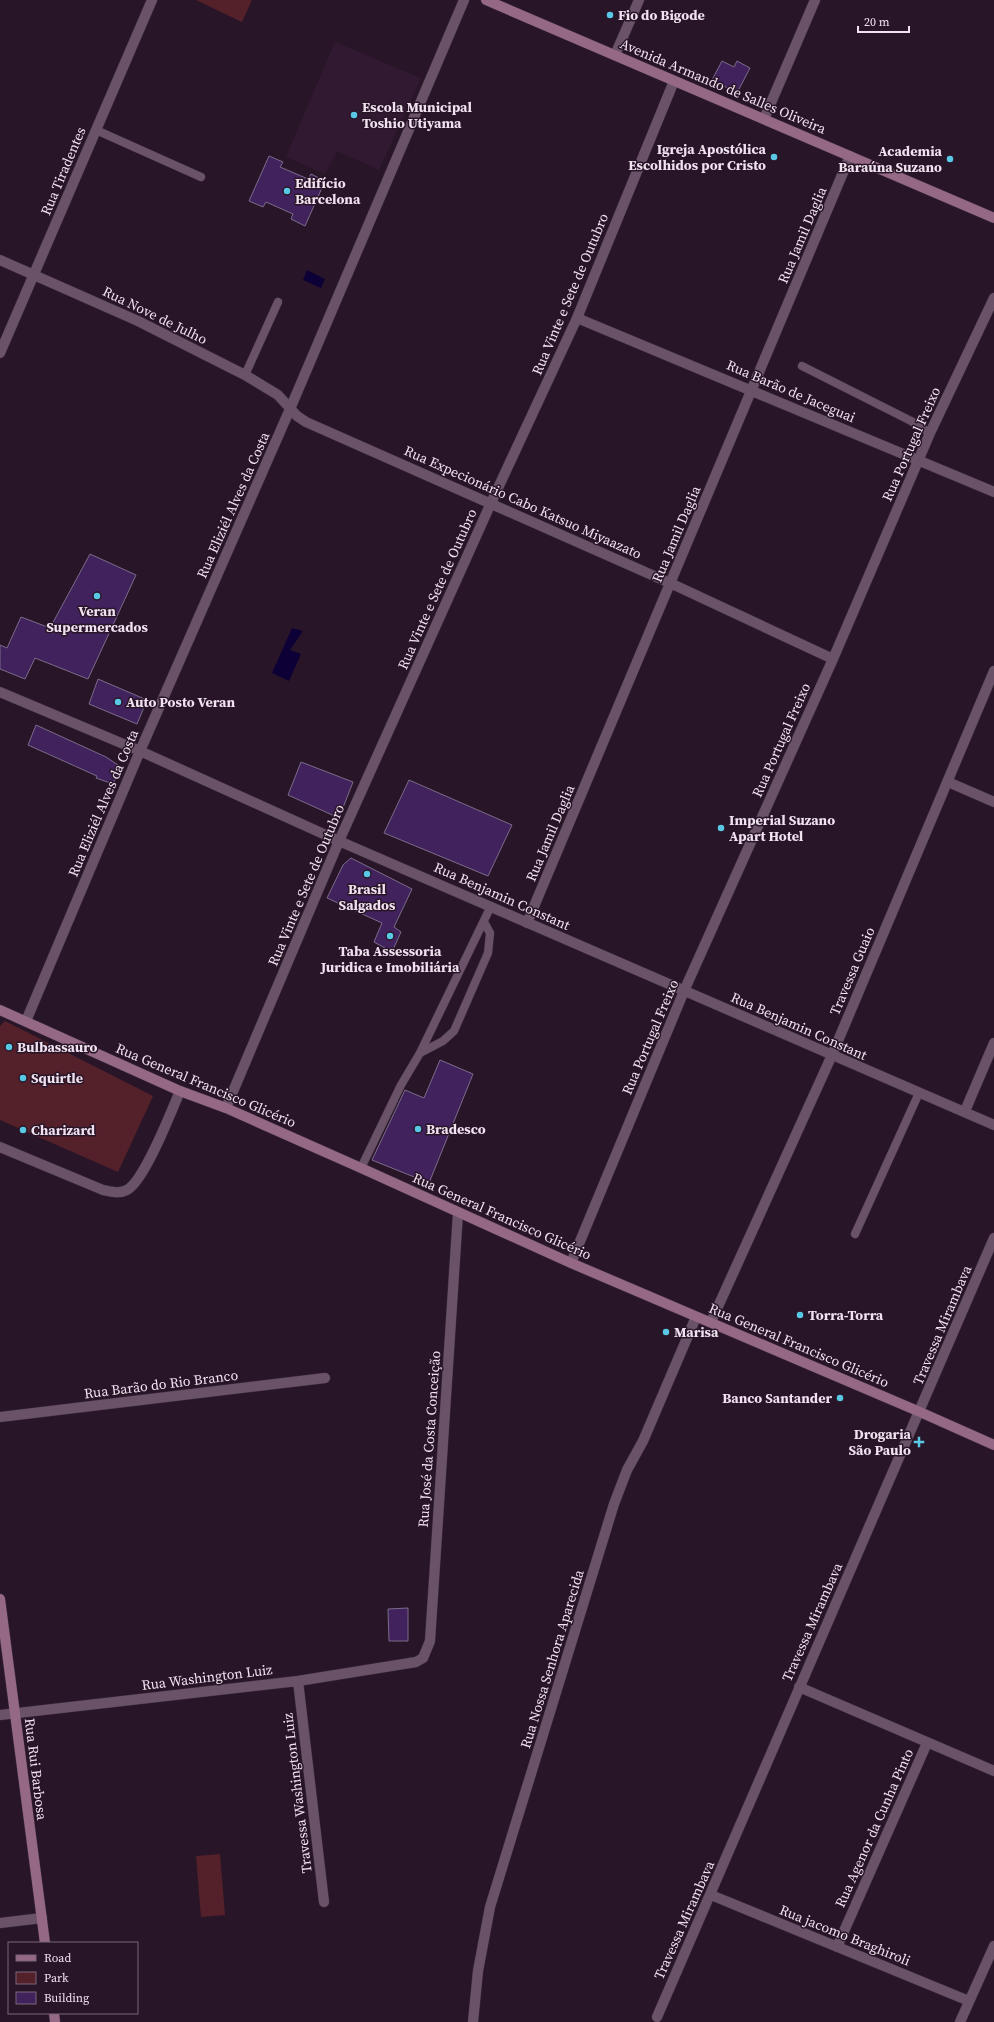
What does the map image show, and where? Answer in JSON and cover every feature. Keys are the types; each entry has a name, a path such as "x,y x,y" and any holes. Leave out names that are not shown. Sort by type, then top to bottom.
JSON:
{"main road":[{"name":"Avenida Armando de Salles Oliveira","path":"486,0 994,218"},
{"name":"Rua General Francisco Glicério","path":"0,1010 180,1091 226,1108 571,1263 994,1445"},
{"name":"Rua Rui Barbosa","path":"0,1599 45,1942"}],"street":[{"name":"Rua Tiradentes","path":"0,353 152,0"},
{"name":"Rua Eliziél Alves da Costa","path":"26,1022 140,751 290,409 464,0"},
{"path":"615,55 639,0"},
{"path":"764,119 815,0"},
{"name":"Rua Vinte e Sete de Outubro","path":"226,1108 339,840 490,503 577,318 674,81"},
{"name":"Rua Jamil Daglia","path":"527,923 850,156"},
{"name":"Rua Nove de Julho","path":"0,260 138,321 245,375 278,395 290,409"},
{"name":"Rua Portugal Freixo","path":"571,1263 684,990 833,659 930,433 994,298"},
{"name":"Rua Barão de Jaceguai","path":"577,318 994,492"},
{"name":"Rua Expecionário Cabo Katsuo Miyaazato","path":"290,409 306,422 670,583 833,659"},
{"name":"Travessa Guaio","path":"711,1322 832,1055 994,671"},
{"name":"Rua Benjamin Constant","path":"0,692 140,751 527,923 684,990 919,1094 965,1111 994,1125"},
{"path":"948,782 994,802"},
{"path":"965,1111 994,1043"},
{"path":"0,1147 103,1190 120,1193 129,1189 144,1170 180,1091"},
{"name":"Rua José da Costa Conceição","path":"416,1662 423,1658 430,1641 458,1213"},
{"name":"Travessa Mirambava","path":"657,2017 994,1238"},
{"name":"Rua Nossa Senhora Aparecida","path":"473,2022 478,1971 484,1934 497,1882 614,1504 627,1470 643,1441 696,1317"},
{"name":"Rua Barão do Rio Branco","path":"0,1417 325,1378"},
{"name":"Rua Washington Luiz","path":"0,1715 298,1681 416,1662"},
{"name":"Travessa Washington Luiz","path":"298,1681 324,1902"},
{"path":"799,1687 994,1771"},
{"name":"Rua Agenor da Cunha Pinto","path":"837,1947 927,1743"},
{"name":"Rua jacomo Braghiroli","path":"711,1895 969,2001"},
{"path":"0,1923 42,1918"},
{"path":"960,2022 994,1946"}],"lane":[{"path":"96,130 201,177"},
{"path":"245,375 278,302"},
{"path":"802,366 930,433"},
{"path":"361,1168 401,1085 420,1053 491,906"},
{"path":"420,1053 443,1041 454,1031 488,953 490,933 484,922"},
{"path":"855,1234 919,1094"}],"shaded area":[{"name":"Escola Municipal Toshio Utiyama","path":"335,42 421,78 379,170 337,151 325,174 286,157"},
{"path":"307,270 325,279 321,288 303,280"},
{"path":"292,628 303,631 290,650 301,654 289,681 272,673"}],"green space":[{"path":"196,0 252,0 242,22"},
{"path":"5,1021 153,1096 118,1172 0,1120 0,1026"},
{"path":"220,1854 225,1915 201,1917 196,1856"}],"building":[{"path":"722,61 734,67 737,61 750,68 737,93 712,80"},
{"name":"Edifício Barcelona","path":"269,156 283,162 280,167 308,179 311,174 325,181 305,226 291,219 293,214 266,202 263,207 249,201"},
{"name":"Veran Supermercados","path":"90,554 136,575 88,679 35,658 25,679 0,669 0,645 7,648 21,617 50,628"},
{"name":"Auto Posto Veran","path":"98,679 147,700 137,724 89,704"},
{"path":"36,725 106,757 121,767 113,784 96,778 97,776 28,745"},
{"path":"301,762 353,782 339,818 288,795"},
{"path":"409,780 512,825 488,876 384,833"},
{"path":"351,858 412,889 394,927 401,932 392,952 374,942 382,923 327,898 343,865"},
{"name":"Bradesco","path":"440,1060 473,1074 429,1183 372,1160 405,1090 424,1098"},
{"path":"408,1608 408,1641 389,1641 388,1609"}],"place":[{"name":"Fio do Bigode","path":"610,15"},
{"name":"Escola Municipal Toshio Utiyama","path":"354,115"},
{"name":"Igreja Apostólica Escolhidos por Cristo","path":"774,157"},
{"name":"Academia Baraúna Suzano","path":"950,159"},
{"name":"Edifício Barcelona","path":"287,191"},
{"name":"Veran Supermercados","path":"97,596"},
{"name":"Auto Posto Veran","path":"118,702"},
{"name":"Imperial Suzano Apart Hotel","path":"721,828"},
{"name":"Brasil Salgados","path":"367,874"},
{"name":"Taba Assessoria Juridica e Imobiliária","path":"390,936"},
{"name":"Bulbassauro","path":"9,1047"},
{"name":"Squirtle","path":"23,1078"},
{"name":"Bradesco","path":"418,1129"},
{"name":"Charizard","path":"23,1130"},
{"name":"Torra-Torra","path":"800,1315"},
{"name":"Marisa","path":"666,1332"},
{"name":"Banco Santander","path":"840,1398"},
{"name":"Drogaria São Paulo","path":"919,1442"}]}
